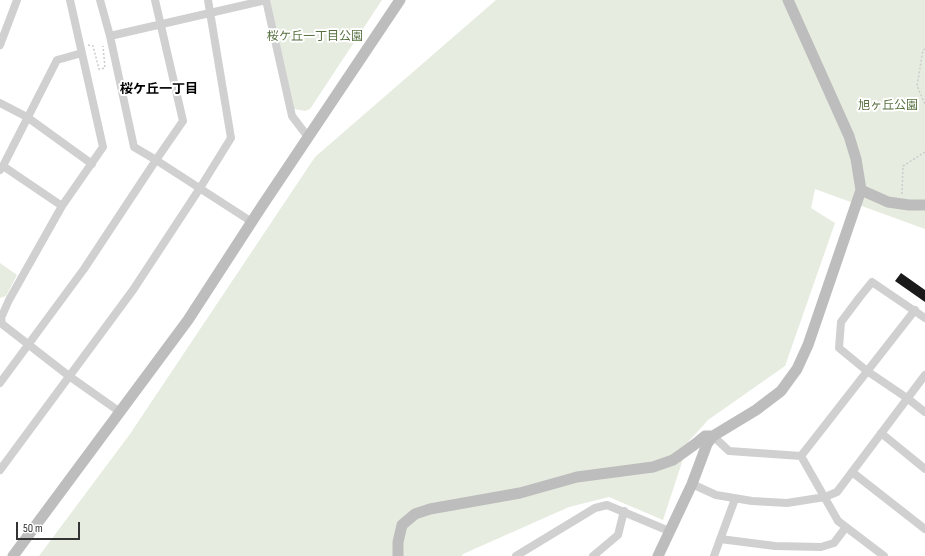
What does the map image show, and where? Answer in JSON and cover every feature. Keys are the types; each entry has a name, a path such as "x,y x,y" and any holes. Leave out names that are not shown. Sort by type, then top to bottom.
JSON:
{"street":[{"path":"0,44 16,0"},
{"path":"70,0 103,147 62,206 9,300 1,318 2,324 28,345 120,412"},
{"path":"100,0 134,147 252,222"},
{"path":"0,383 84,269 183,121 155,0"},
{"path":"0,470 133,290 231,138 208,0"},
{"path":"109,34 161,24 266,0 292,116 308,137"},
{"path":"13,556 188,320 400,0"},
{"path":"658,556 692,484 706,444 713,436 756,410 781,391 797,369 808,345 861,190 856,159 849,136 788,0"},
{"path":"62,206 1,168 57,60 82,53"},
{"path":"0,103 27,117 92,164"},
{"path":"861,190 888,202 925,205"},
{"path":"925,318 872,282 841,322 839,348 867,371 925,412"},
{"path":"801,456 915,310"},
{"path":"692,484 716,496 752,502 787,503 825,497 837,492 925,375"},
{"path":"881,433 925,469"},
{"path":"398,556 398,542 402,525 415,514 430,509 520,493 577,477 654,467 673,460 705,436 713,436 729,451 801,456"},
{"path":"801,456 838,521 884,556"},
{"path":"852,472 925,529"},
{"path":"714,556 735,499"},
{"path":"516,556 595,508 607,505 669,531"},
{"path":"593,556 618,535 624,511"},
{"path":"720,539 775,546 821,547 834,543 846,527"}],"path":[{"path":"80,44 93,46 99,69 105,68 102,33 109,34"},
{"path":"925,48 923,50 918,86 925,104"},
{"path":"902,204 903,166 925,152"}],"green space":[{"name":"桜ケ丘一丁目公園","path":"270,0 382,0 310,109 305,111 294,109"},
{"name":"旭ヶ丘公園","path":"496,0 925,0 925,229 815,189 811,208 835,223 785,366 708,420 689,441 663,520 609,497 569,507 463,554 462,556 39,556 130,434 315,157"},
{"path":"0,263 17,275 6,296 0,298"}],"building":[{"path":"901,273 925,290 925,302 895,281"}],"district":[{"name":"桜ケ丘一丁目","path":"159,90"}]}
